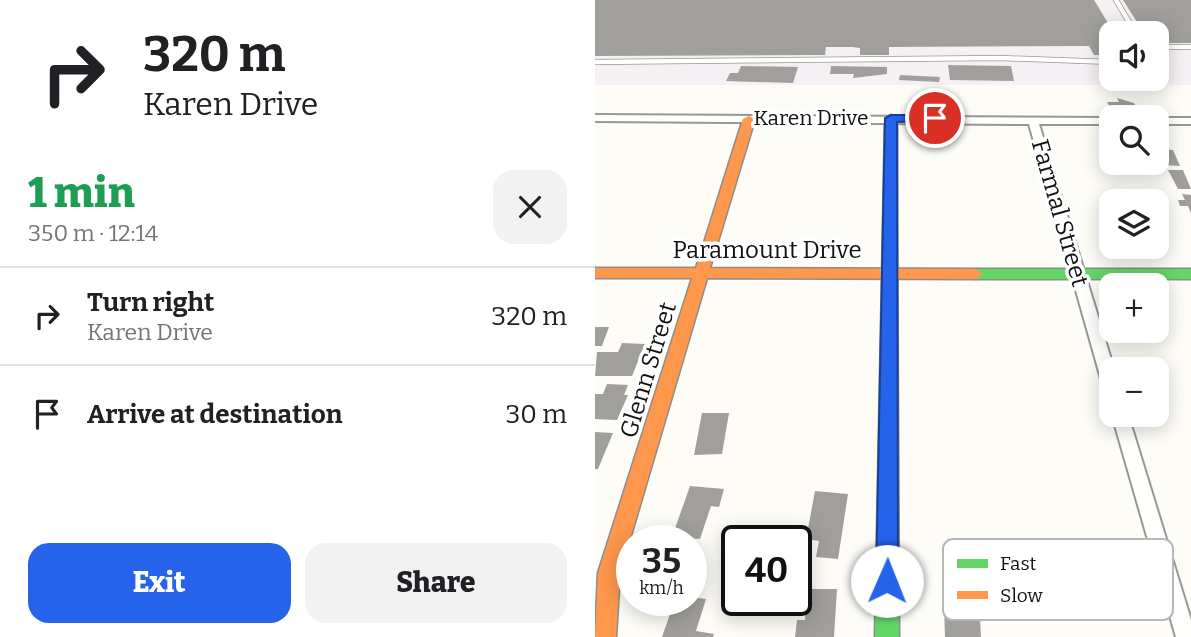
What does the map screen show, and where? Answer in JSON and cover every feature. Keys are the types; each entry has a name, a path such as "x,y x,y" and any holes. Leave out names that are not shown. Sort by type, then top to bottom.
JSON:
{"street":[{"name":"Karen Drive","path":"595,118 1099,121"},
{"path":"887,637 891,118"},
{"name":"Glenn Street","path":"604,637 608,573 749,119"},
{"name":"Farmal Street","path":"1033,120 1102,357"},
{"path":"1186,121 1191,137"},
{"name":"Paramount Drive","path":"595,273 1191,274"},
{"path":"1124,427 1161,539"},
{"path":"1173,574 1184,607 1186,637"}],"lane":[{"path":"1116,0 1128,21"},
{"path":"1169,47 1191,47"},
{"path":"595,62 986,58 1099,62"}],"shaded area":[{"path":"595,0 1191,0 1191,85 1169,85 1169,21 1099,21 1099,85 595,85"}],"building":[{"path":"595,0 1094,0 1107,21 1099,21 1099,55 1094,55 1089,46 889,47 889,55 860,55 860,48 826,47 825,55 595,56"},
{"path":"1123,0 1191,0 1191,43 1169,43 1169,21 1136,21"},
{"path":"948,65 1011,66 1014,81 950,80"},
{"path":"741,66 798,67 793,83 726,81 730,73 738,73"},
{"path":"831,66 887,67 887,74 853,78 854,74 830,74"},
{"path":"900,75 940,77 939,82 899,80"},
{"path":"1117,98 1135,105 1109,105 1107,102 1119,102"},
{"path":"1169,150 1173,150 1180,166 1169,165"},
{"path":"1169,170 1183,170 1191,189 1178,189"},
{"path":"1182,194 1191,195 1191,213 1188,206 1180,206 1178,200 1185,200"},
{"path":"595,327 609,327 602,346 595,346"},
{"path":"622,343 645,344 632,376 595,376 597,352 618,352"},
{"path":"607,384 628,385 624,395 628,395 617,420 595,419 595,394 603,394"},
{"path":"702,413 729,413 722,454 694,455"},
{"path":"595,432 613,433 598,469 595,469"},
{"path":"690,486 724,489 719,507 711,506 705,525 676,525"},
{"path":"815,491 848,494 838,559 816,557 819,541 812,540 812,525 809,525"},
{"path":"812,589 837,589 834,637 795,637 797,620 805,620 805,616 812,616"},
{"path":"669,616 701,616 696,631 714,634 713,637 662,637"},
{"path":"944,620 980,620 981,637 945,637"}],"traffic: fast":[{"path":"887,637 890,227"},
{"path":"976,274 1191,274"}],"traffic: slow":[{"path":"890,227 891,118"},
{"path":"604,637 609,573 749,119"},
{"path":"595,273 976,274"}],"route":[{"path":"887,581 891,118 935,118"}]}
